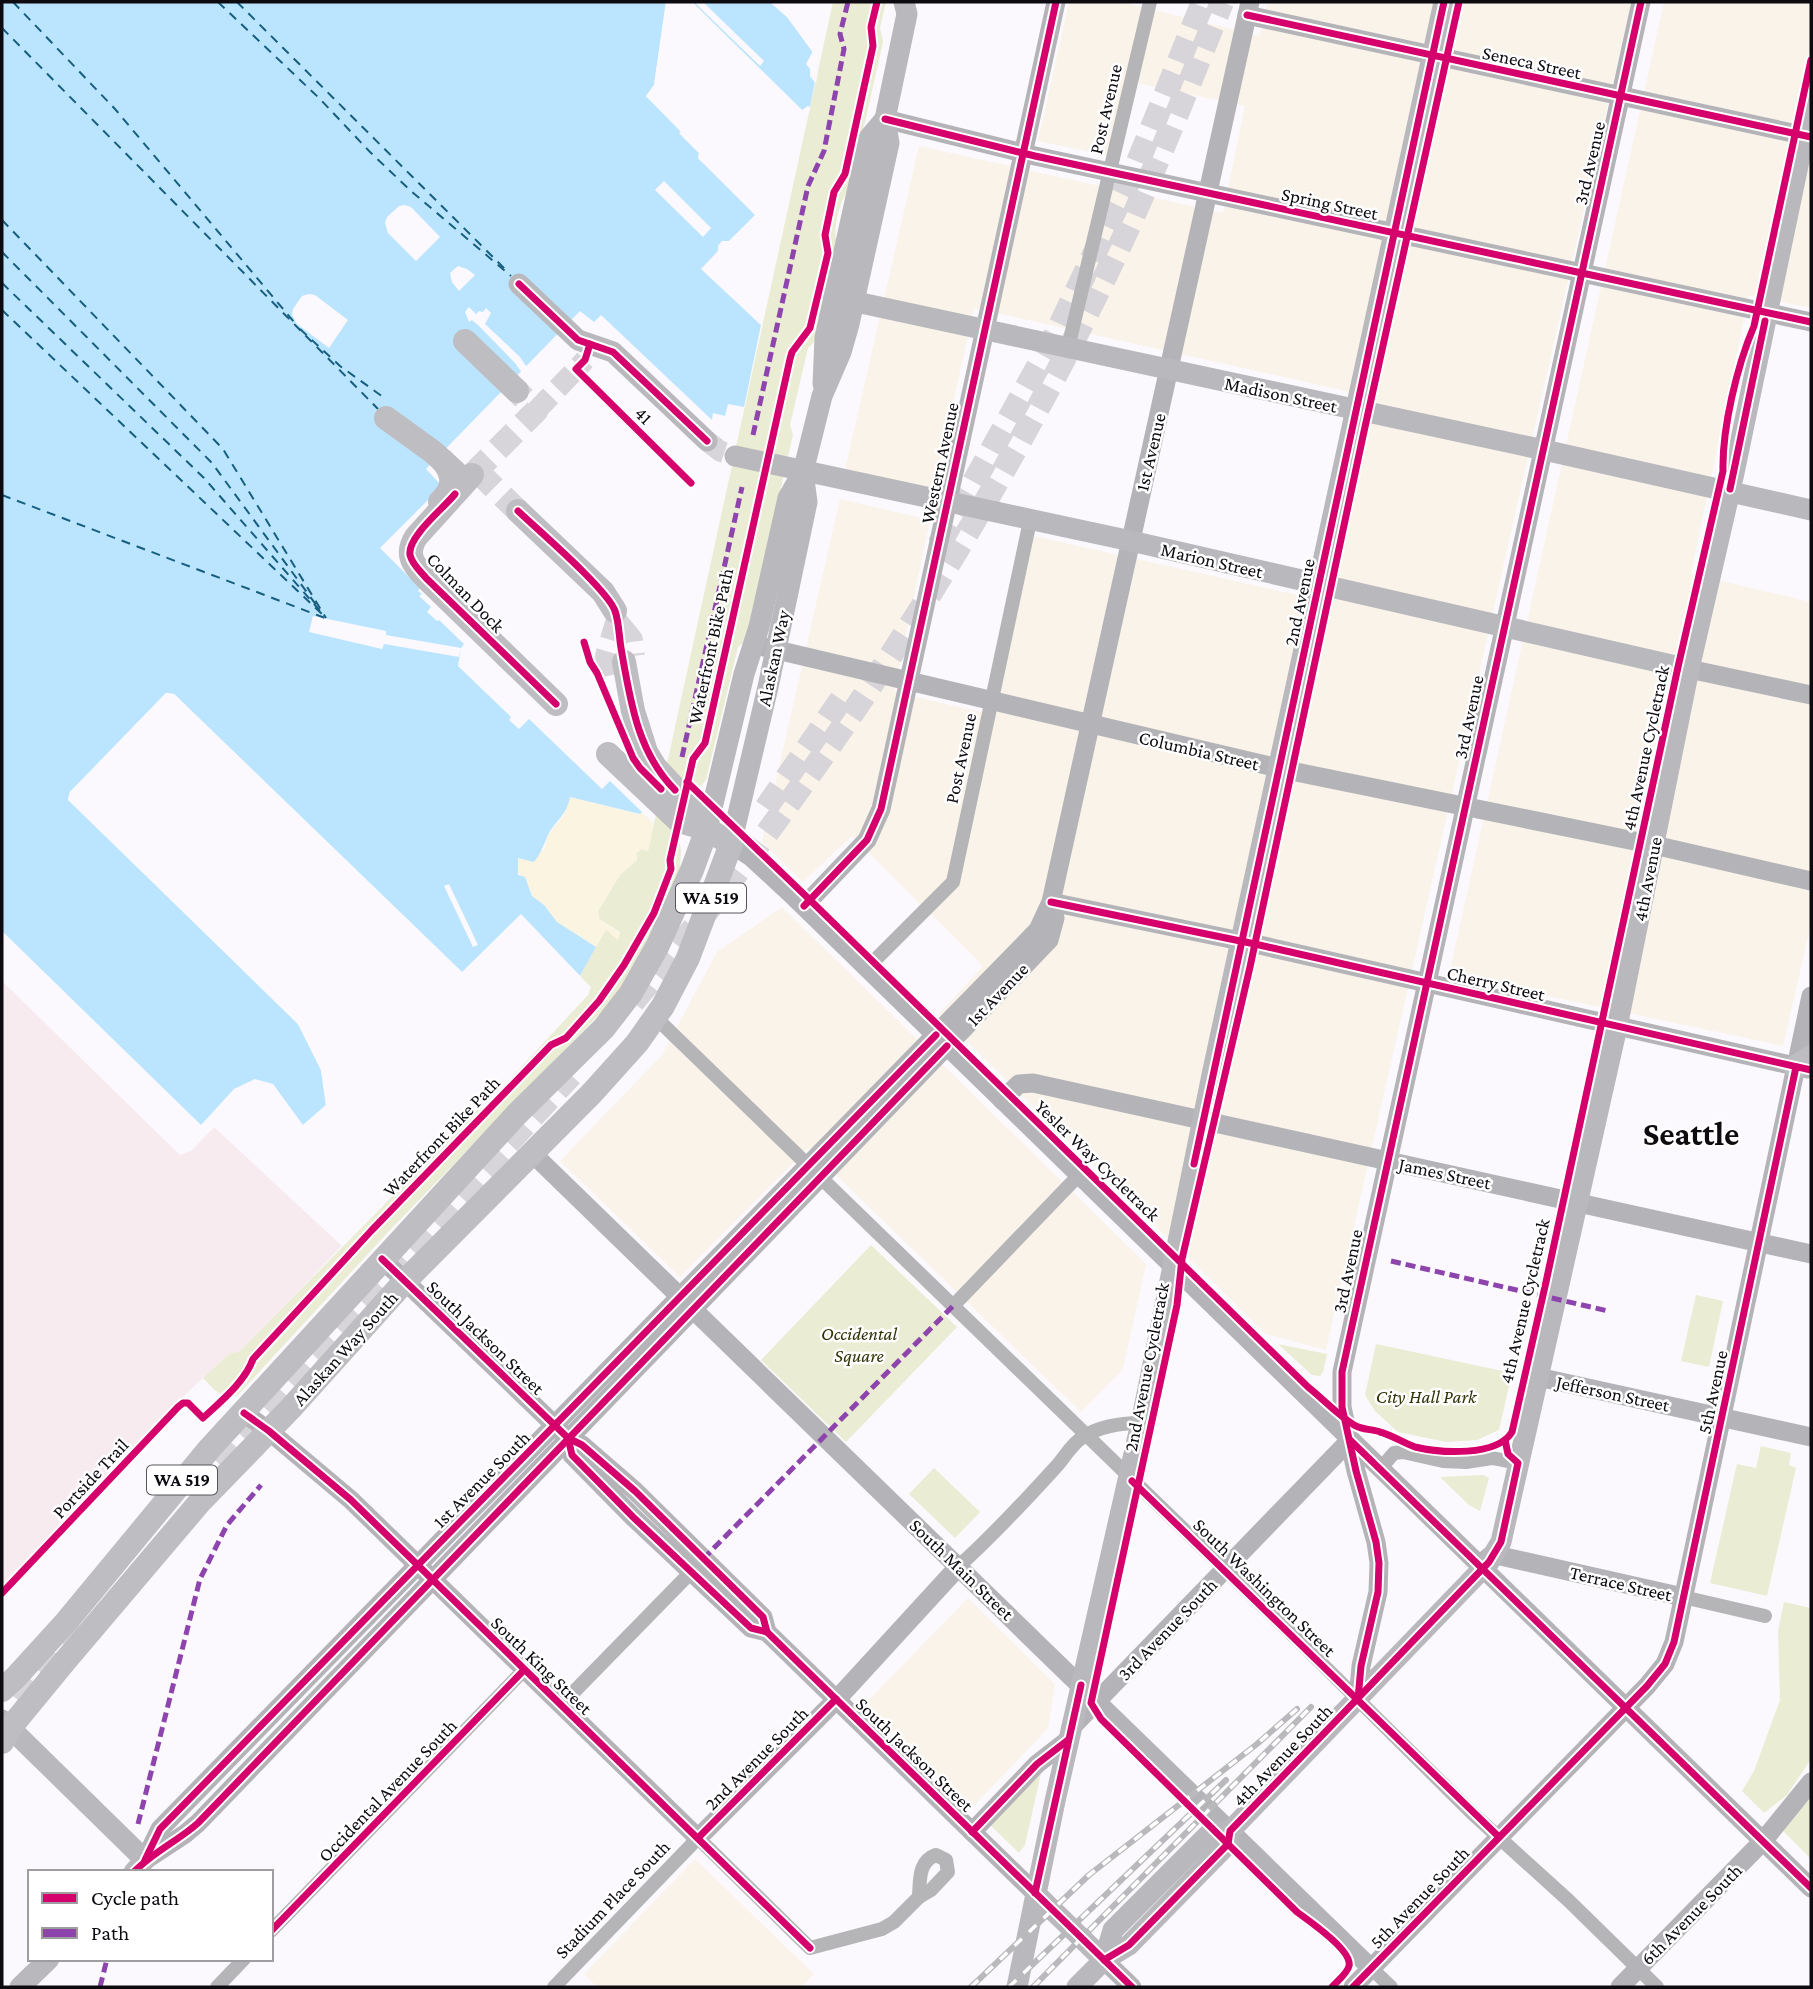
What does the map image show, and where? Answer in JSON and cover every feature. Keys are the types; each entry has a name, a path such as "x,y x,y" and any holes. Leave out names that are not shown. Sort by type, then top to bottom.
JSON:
{"highway":[{"path":"465,341 517,390"},
{"name":"Colman Dock","path":"386,418 469,479 416,537 410,556 418,570 556,704"},
{"path":"418,570 408,557 405,547 407,537 448,493 452,475 443,461"},
{"path":"518,511 603,592 615,611"},
{"path":"623,665 646,752 655,767 684,798 707,829"},
{"path":"608,754 679,821 707,829 731,844"},
{"name":"Alaskan Way South","path":"2,1690 67,1621 178,1485 383,1259 604,1028 631,993 665,930 707,829"},
{"name":"Alaskan Way South","path":"4,1730 199,1503 269,1431 405,1280 604,1080 637,1043 688,958 731,844"}],"main road":[{"name":"Western Avenue","path":"804,906 867,840 881,809 1056,2"},
{"name":"2nd Avenue","path":"1017,1987 1035,1893 1140,1423 1444,2"},
{"name":"3rd Avenue","path":"1358,1699 1361,1666 1378,1592 1380,1571 1376,1542 1342,1407 1342,1372 1641,2"},
{"name":"Alaskan Way","path":"707,829 788,498 803,472 822,396 841,352 844,299 889,144 885,119 910,6"},
{"name":"Seneca Street","path":"1249,9 1433,56 1808,137"},
{"name":"1st Avenue","path":"942,1041 1038,929 1051,902 1249,9"},
{"name":"4th Avenue","path":"1482,1567 1494,1556 1500,1542 1578,1202 1617,1027 1689,669 1808,137 1811,103"},
{"name":"Spring Street","path":"885,119 1110,172 1811,322"},
{"path":"519,284 578,340 587,352 613,352 707,441"},
{"name":"Madison Street","path":"844,299 1811,510"},
{"name":"Marion Street","path":"735,456 1131,541 1811,695"},
{"name":"Alaskan Way","path":"731,844 807,502 803,472"},
{"name":"Columbia Street","path":"754,644 1279,768 1654,845 1811,881"},
{"path":"731,844 751,857 804,906 1811,1888"},
{"name":"Cherry Street","path":"1051,902 1242,941 1617,1027 1806,1065"},
{"name":"5th Avenue","path":"1625,1708 1655,1677 1669,1657 1674,1642 1760,1242 1806,1065 1811,996"},
{"name":"1st Avenue South","path":"140,1866 198,1823 425,1572 942,1041"},
{"name":"James Street","path":"1002,1100 1019,1084 1033,1083 1811,1254"},
{"name":"South Main Street","path":"531,1152 1371,1968"},
{"name":"South Jackson Street","path":"383,1259 562,1432 616,1474 697,1565 763,1617 767,1632 1132,1987"},
{"name":"Jefferson Street","path":"1538,1377 1811,1437"},
{"name":"South King Street","path":"244,1413 351,1500 698,1838"},
{"name":"3rd Avenue South","path":"972,1832 1037,1764 1070,1734 1097,1701 1350,1440"},
{"name":"Terrace Street","path":"1482,1567 1488,1557 1496,1555 1683,1597"},
{"name":"2nd Avenue South","path":"698,1838 836,1699 959,1566"},
{"name":"4th Avenue South","path":"1077,1987 1104,1960 1129,1945 1228,1843 1225,1825 1358,1699 1482,1567"},
{"name":"5th Avenue South","path":"1353,1987 1625,1708"},
{"name":"WA 519","path":"4,1730 140,1866"},
{"name":"6th Avenue South","path":"1620,1987 1763,1841 1811,1782"},
{"path":"20,1987 47,1961"}],"street":[{"name":"Post Avenue","path":"1068,348 1150,2"},
{"name":"Post Avenue","path":"869,971 873,962 901,933 908,930 953,882 1030,521"},
{"name":"South Washington Street","path":"655,1017 1472,1813 1657,1987"},
{"path":"953,1306 1079,1175"},
{"name":"2nd Avenue South","path":"959,1566 1085,1435 1118,1424 1140,1423"},
{"path":"1380,1469 1394,1454 1403,1452 1443,1461 1466,1462 1492,1458 1518,1463"},
{"path":"561,1705 697,1565"},
{"name":"Terrace Street","path":"1683,1597 1765,1616"},
{"name":"Occidental Avenue South","path":"273,1929 524,1670"},
{"name":"South King Street","path":"698,1838 810,1948 883,1929 919,1897"},
{"name":"Stadium Place South","path":"554,1987 698,1838"},
{"path":"217,1987 242,1961"},
{"name":"South Main Street","path":"1371,1968 1391,1987"}],"shaded area":[{"path":"1069,2 1121,2 1260,36 1268,2 1631,2 1326,1350 1266,1334 939,1014 983,966 852,836 803,882 762,842 840,499 930,520 894,692 994,715 1034,536 1333,603 1373,397 974,308 934,490 845,470 919,146 1223,213 1245,106 1127,81 1110,156 1038,141"},
{"path":"1664,2 1811,2 1811,308 1749,295 1691,574 1811,602 1811,924 1783,1046 1449,975"},
{"path":"782,907 1146,1264 1123,1369 1081,1412 808,1148 680,1277 560,1161 662,1055 717,952"},
{"path":"2,981 180,1155 191,1151 214,1127 342,1246 239,1352 230,1353 188,1392 2,1588"},
{"path":"968,1598 1055,1684 1048,1728 972,1808 865,1704"},
{"path":"695,1859 814,1974 801,1987 597,1987 584,1974"}],"green space":[{"path":"833,2 886,2 880,28 883,42 850,188 838,214 837,243 816,340 808,348 790,425 793,435 746,641 738,647 706,780 700,787 690,790 679,838 680,868 634,968 609,1004 391,1229 237,1396 222,1395 203,1378 230,1353 239,1352 470,1113 484,1107 588,995 591,987 580,976 606,929 617,939 620,932 599,919 598,911 620,875 637,860 636,853 642,849 648,851"},
{"name":"Occidental Square","path":"871,1245 957,1327 846,1442 761,1360"},
{"path":"1696,1295 1723,1301 1709,1367 1681,1361"},
{"path":"1278,1344 1327,1354 1323,1372 1320,1376 1312,1375"},
{"name":"City Hall Park","path":"1376,1344 1512,1373 1499,1430 1477,1440 1446,1442 1398,1432 1375,1411 1365,1395"},
{"path":"1761,1446 1791,1453 1789,1465 1796,1468 1767,1596 1710,1583 1737,1464 1756,1468"},
{"path":"934,1468 980,1512 955,1538 909,1494"},
{"path":"1483,1475 1489,1478 1480,1511 1469,1505 1440,1477"},
{"path":"1784,1602 1811,1608 1811,1759 1787,1795 1764,1813 1742,1791 1754,1771 1780,1700 1778,1631"},
{"path":"1041,1773 1025,1845 1019,1853 990,1825"},
{"path":"1811,1797 1811,1859 1783,1831"}],"sand":[{"path":"570,797 639,814 642,812 654,824 648,851 642,849 636,853 637,860 620,875 598,911 599,919 620,933 618,940 606,930 596,947 557,922 544,905 532,896 518,871 518,857 544,850 548,835 563,816"}],"water":[{"path":"2,2 666,2 654,85 646,96 699,153 698,158 756,215 729,241 722,241 718,251 702,269 761,325 744,407 728,404 725,416 713,413 712,420 601,315 594,322 580,311 426,469 442,486 380,548 420,588 418,591 422,594 419,596 431,607 427,612 464,644 458,666 511,717 509,720 519,729 529,719 602,789 610,781 642,812 640,814 570,797 565,811 550,831 534,862 518,858 518,875 525,877 532,896 544,905 557,922 596,947 580,976 521,915 463,973 174,694 166,693 70,792 68,800 298,1024 321,1070 326,1105 303,1125 273,1084 255,1079 234,1089 201,1125 2,931"},
{"path":"692,2 770,2 787,17 819,61 810,107 803,111"}],"pier":[{"path":"666,2 669,2 657,85 651,96 684,129 684,133 702,151 702,157 759,213 731,244 723,246 721,253 706,269 762,321 761,325 701,269 718,251 722,241 729,241 755,215 698,158 699,153 679,133 681,131 646,96 654,85"},
{"path":"688,2 692,2 802,110 808,106 810,110 801,113"},
{"path":"694,2 703,2 764,61 760,66"},
{"path":"770,2 775,2 789,15 820,56 816,84 806,64 813,51 787,17"},
{"path":"664,181 711,228 703,237 655,190"},
{"path":"399,206 411,207 440,237 416,261 388,233 385,223 387,217"},
{"path":"458,266 475,275 459,291 452,282 450,273"},
{"path":"315,295 348,320 329,348 297,324 292,315 302,296"},
{"path":"469,307 476,314 486,308 491,313 485,324 520,357 528,369 523,374 479,326 472,320 469,322 465,312"},
{"path":"313,616 386,631 386,635 461,648 459,657 384,644 382,649 309,632"},
{"path":"166,693 174,694 462,972 521,914 582,978 578,978 521,919 461,976 172,698 167,697 73,793 72,798 301,1022 324,1069 329,1105 306,1128 303,1125 326,1105 321,1070 298,1024 68,799 70,792"},
{"path":"449,884 478,945 473,947 444,886"}],"ferry route":[{"path":"13,2 115,109 294,322"},
{"path":"218,2 411,191 511,276"},
{"path":"237,2 509,273"},
{"path":"2,28 378,409"},
{"path":"2,220 223,449 326,618"},
{"path":"2,252 212,463 317,606"},
{"path":"2,283 204,478 321,612"},
{"path":"2,310 323,615"},
{"path":"300,329 340,366 383,397"},
{"path":"2,495 325,618"}],"tunnel":[{"path":"939,545 1056,334 1138,162 1203,2"},
{"path":"633,1002 771,828 836,737 957,550 1066,355 1115,256 1157,162 1222,2"},
{"path":"536,411 585,360"},
{"path":"472,475 536,411 517,391"},
{"path":"707,441 720,451 735,456"},
{"path":"477,471 518,511"},
{"path":"617,623 631,640 633,656"},
{"path":"612,675 607,656 617,623"},
{"path":"766,808 845,694"},
{"path":"215,1460 571,1075"},
{"path":"18,1700 77,1624"}],"tram line":[{"path":"625,1492 1139,1987"}],"railway":[{"path":"1033,1987 1311,1707"},
{"path":"971,1987 1089,1875 1257,1744 1297,1709"},
{"path":"1009,1987 1226,1780"}],"marked path":[{"path":"753,435 808,186 824,151 844,49 840,34 848,2"},
{"path":"682,757 742,487"},
{"path":"1391,1261 1608,1311"},
{"path":"703,1559 953,1306"},
{"path":"138,1824 200,1579 227,1525 261,1485"},
{"path":"100,1987 106,1961"}],"cycle path":[{"name":"Waterfront Bike Path","path":"2,1593 178,1407 188,1403 203,1418 231,1391 244,1376 253,1359 371,1231 551,1045 566,1038 599,1001 624,965 654,913 671,869 670,860 693,759 705,743 790,359 792,352 810,328 828,253 825,235 834,192 845,174 873,46 871,27 877,2"},
{"path":"804,906 867,840 881,809 1056,2"},
{"path":"1194,1164 1444,2"},
{"name":"2nd Avenue Cycletrack","path":"1332,1987 1349,1966 1344,1952 1329,1936 1297,1912 1101,1719 1091,1703 1177,1305 1182,1259 1250,967 1459,2"},
{"path":"1358,1699 1361,1666 1378,1592 1379,1563 1342,1407 1342,1372 1641,2"},
{"path":"1247,15 1811,137"},
{"name":"4th Avenue Cycletrack","path":"687,782 1308,1387 1342,1417 1357,1427 1384,1433 1426,1449 1467,1451 1494,1446 1505,1440 1512,1432 1546,1282 1678,667 1723,471 1725,436 1732,397 1754,326 1811,60"},
{"path":"885,119 1035,156 1811,322"},
{"name":"41","path":"519,284 578,340 613,352 707,441"},
{"path":"1730,489 1765,321"},
{"name":"41","path":"590,344 585,360 576,369 691,483"},
{"path":"455,494 414,540 410,555 412,561 426,578 556,704"},
{"path":"518,511 587,575 610,601 617,620 637,724 652,759 675,790"},
{"path":"584,642 590,662 633,758 661,789"},
{"path":"1051,902 1255,944 1811,1070"},
{"path":"145,1860 160,1829 936,1035"},
{"path":"136,1870 198,1823 947,1046"},
{"path":"1353,1987 1647,1686 1665,1664 1674,1642 1796,1067"},
{"path":"382,1259 568,1438 582,1445 635,1491 763,1617 767,1632 1132,1987"},
{"path":"244,1413 351,1500 810,1948"},
{"path":"568,1438 572,1455 633,1517 751,1628 767,1632"},
{"path":"1350,1440 1811,1888"},
{"path":"1104,1960 1129,1945 1228,1844 1230,1831 1489,1562 1501,1542 1518,1463 1508,1454 1505,1440"},
{"path":"1132,1481 1499,1837"},
{"path":"273,1929 524,1670"},
{"path":"1035,1893 1081,1685"},
{"path":"698,1838 836,1699"},
{"path":"972,1832 1037,1764 1068,1740"}],"district":[{"name":"Seattle","path":"1691,1133"}]}
